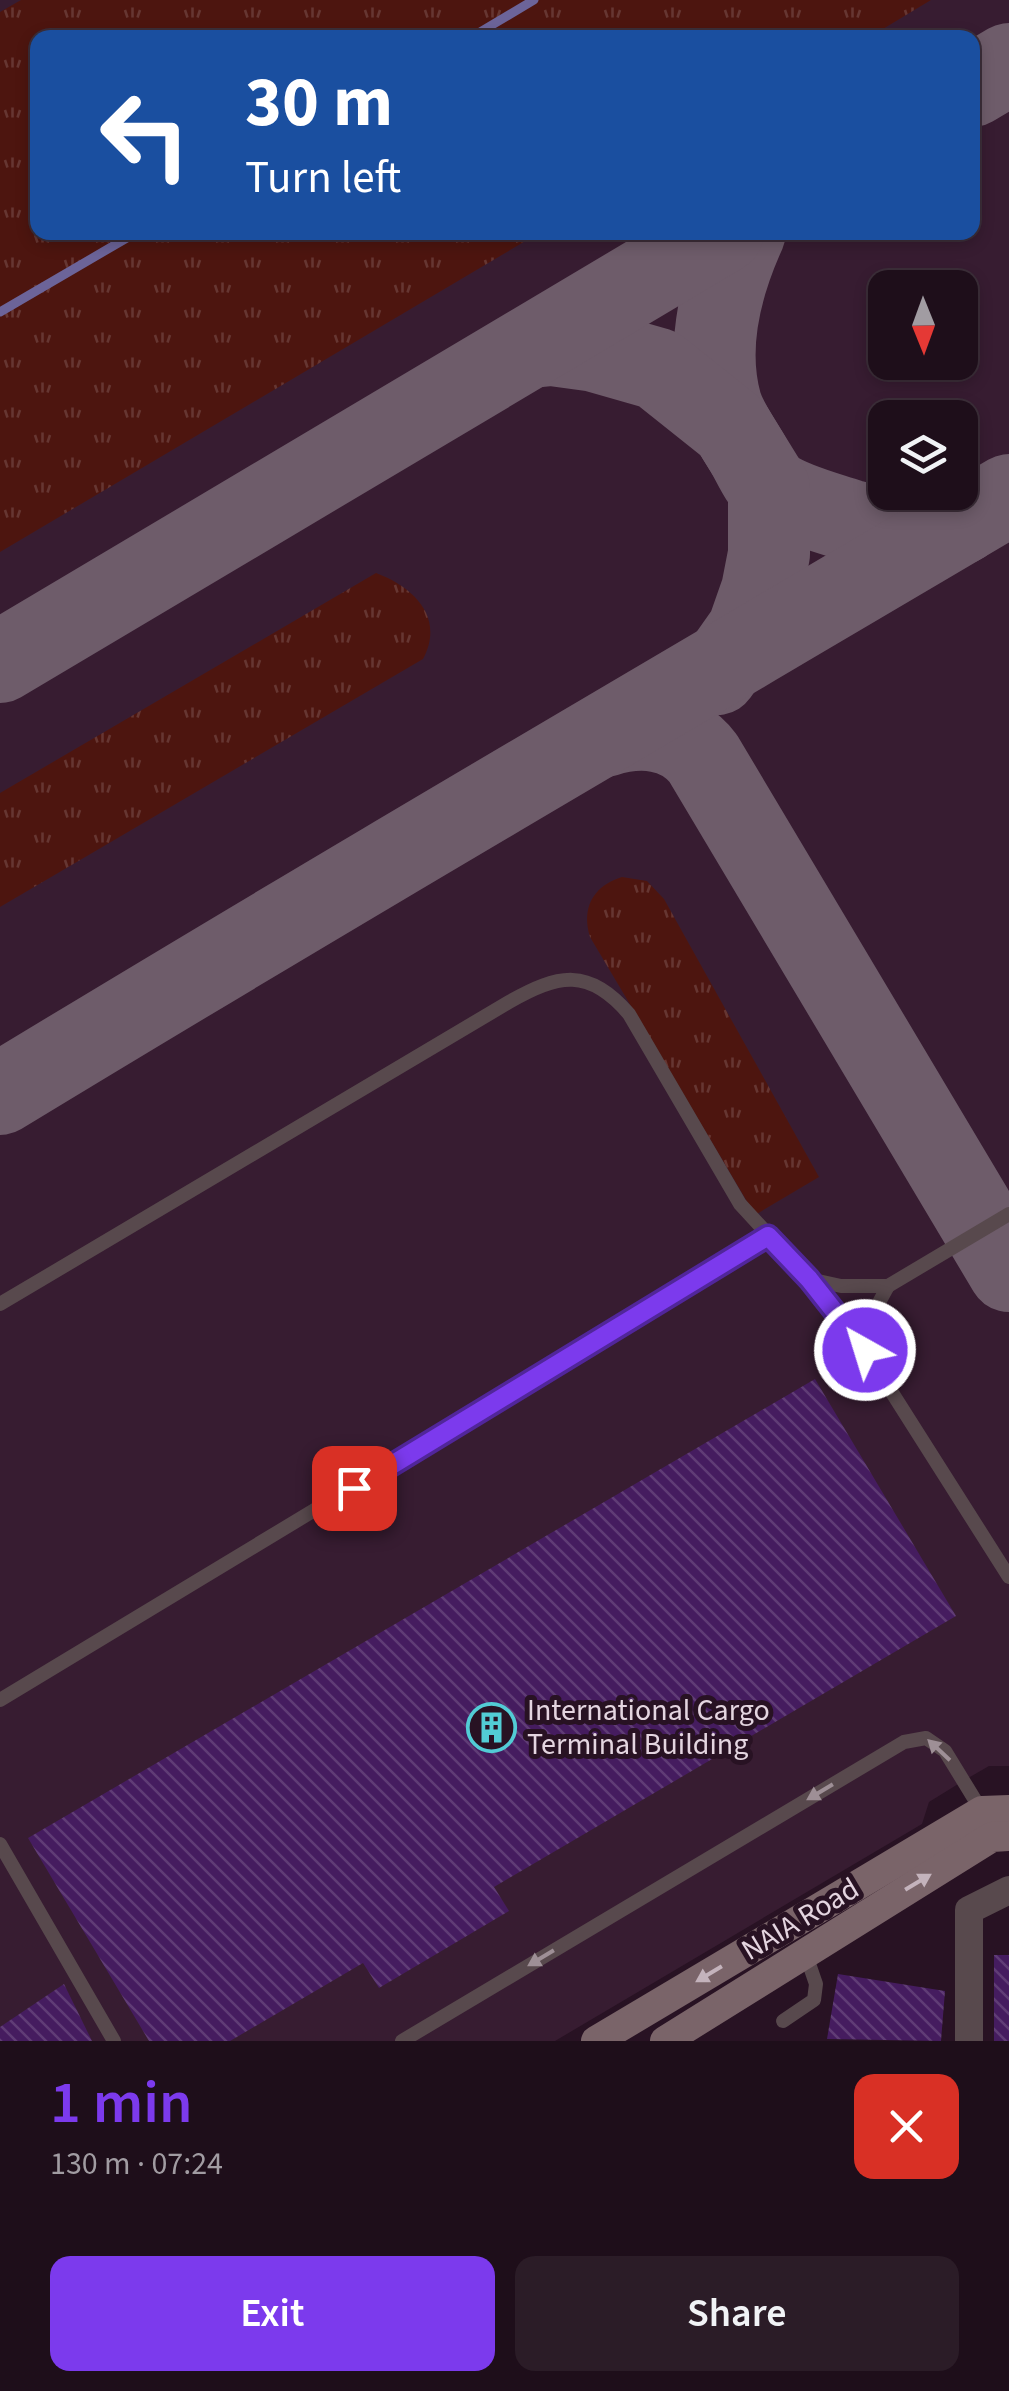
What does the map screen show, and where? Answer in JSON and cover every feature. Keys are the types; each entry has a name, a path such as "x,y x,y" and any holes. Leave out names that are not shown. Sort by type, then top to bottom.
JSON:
{"street":[{"name":"NAIA Road","path":"665,2041 998,1823"},
{"name":"NAIA Road","path":"596,2041 998,1823"},
{"path":"969,2041 969,1910 1009,1890"}],"lane":[{"path":"0,1304 542,983 564,978 597,985 612,994 629,1014 740,1204 809,1279 865,1350 1009,1577"},
{"path":"865,1350 870,1319 888,1286 1009,1214"},
{"path":"0,1700 768,1236"},
{"path":"809,1279 840,1286 888,1286"},
{"path":"402,2041 904,1742 926,1738 945,1751 998,1823"},
{"path":"0,1844 114,2041"},
{"path":"783,2021 814,2000 816,1984 805,1951"}],"shaded area":[{"path":"0,0 1009,0 1009,1766 989,1766 929,1802 922,1824 555,2041 0,2041"}],"green space":[{"path":"21,0 931,0 881,30 30,30 30,240 527,240 0,552 0,12"},
{"path":"376,573 402,587 422,606 430,630 423,659 0,907 0,793"},
{"path":"622,877 647,881 664,899 819,1177 755,1215 590,937 587,917 592,899 604,886"}],"building":[{"name":"International Cargo Terminal Building","path":"815,1379 956,1616 494,1887 509,1911 379,1988 363,1963 230,2041 149,2041 28,1838"},
{"path":"994,1955 1009,1955 1009,2041 994,2041"},
{"path":"838,1974 945,1991 941,2041 827,2039"},
{"path":"64,1984 92,2041 0,2041 0,2027"}],"waterway":[{"path":"483,30 534,0"},
{"path":"0,312 123,240"}],"taxiway":[{"path":"980,81 1009,64"},
{"path":"0,662 710,240"},
{"path":"742,240 718,316 716,382 723,410 763,481 799,503 877,527 920,531 962,523"},
{"path":"531,347 551,345 595,351 658,369 732,428 769,488 769,554 762,590 748,630 717,674"},
{"path":"0,1094 1009,495"},
{"path":"605,736 631,730 658,731 682,740 703,758 1009,1271"}],"place":[{"name":"International Cargo Terminal Building","path":"492,1727"}],"route":[{"path":"354,1488 768,1236 809,1279 865,1350"}]}
